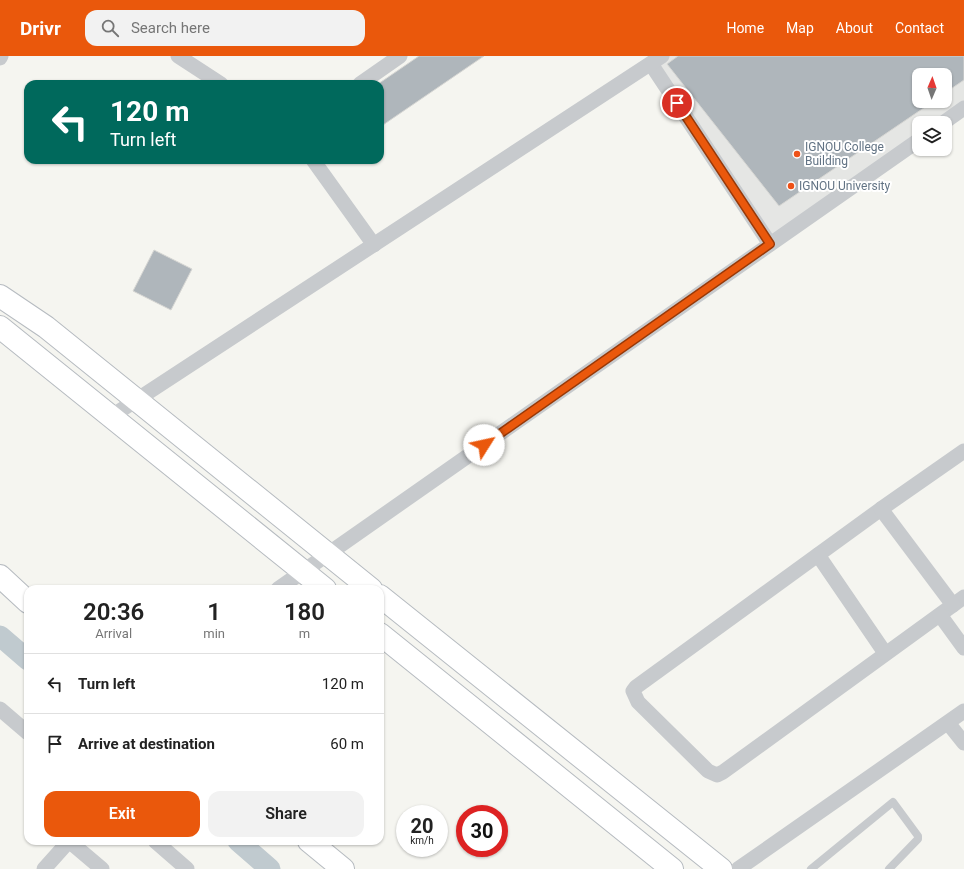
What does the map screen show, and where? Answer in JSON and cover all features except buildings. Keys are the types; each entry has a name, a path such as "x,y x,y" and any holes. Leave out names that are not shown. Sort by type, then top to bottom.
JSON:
{"street":[{"path":"178,56 215,80"},
{"path":"366,80 400,56"},
{"path":"112,416 657,60 770,244"},
{"path":"952,117 964,108"},
{"path":"283,585 912,145"},
{"path":"316,164 374,245"},
{"path":"0,296 46,327 367,585"},
{"path":"0,327 320,585"},
{"path":"881,509 958,601 723,772 717,774 708,771 638,702 633,691 636,687 881,509 964,451"},
{"path":"818,556 885,653"},
{"path":"0,576 24,598"},
{"path":"384,599 721,869"},
{"path":"940,615 964,648"},
{"path":"384,637 672,869"},
{"path":"0,710 24,730"},
{"path":"738,869 964,711"},
{"path":"948,723 964,743"},
{"path":"44,869 65,845"},
{"path":"74,845 102,869"},
{"path":"159,845 187,869"},
{"path":"314,845 343,869"}],"lane":[{"path":"811,869 893,802 918,836 918,840 888,869"}],"shaded area":[{"name":"IGNOU University","path":"666,56 964,56 964,102 945,116 912,116 912,139 772,238 655,65"}],"waterway":[{"path":"0,636 24,657"},
{"path":"243,845 270,869"}],"place":[{"name":"IGNOU College Building","path":"797,154"},
{"name":"IGNOU University","path":"791,186"}],"route":[{"path":"484,445 770,244 677,103"}]}
